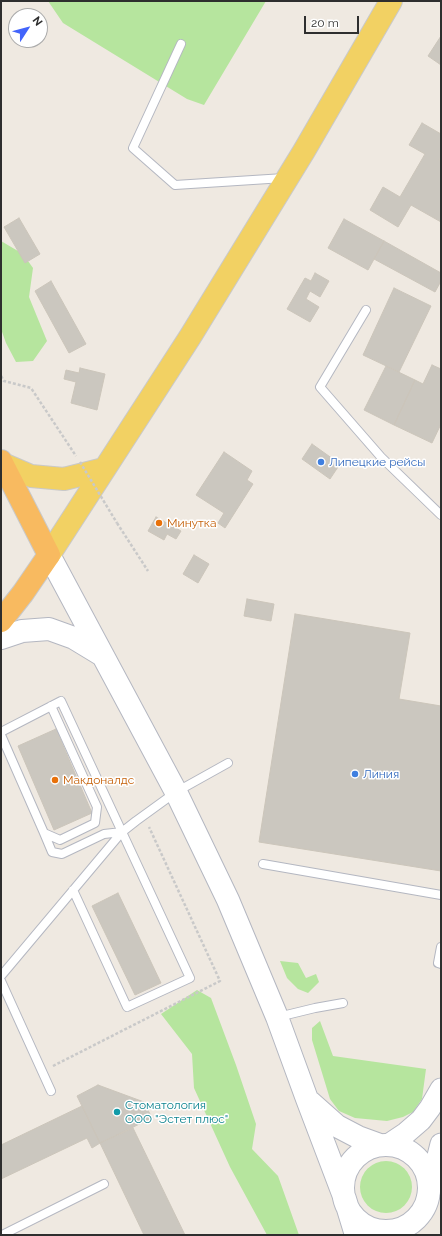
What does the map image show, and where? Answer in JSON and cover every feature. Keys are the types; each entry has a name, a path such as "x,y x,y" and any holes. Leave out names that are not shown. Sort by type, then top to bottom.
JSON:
{"highway":[{"path":"1,621 23,593 49,555 2,462"}],"main road":[{"path":"391,1 304,151 190,337 49,555 176,792 228,900 277,1017 348,1206 357,1219 371,1228 379,1230 395,1230 410,1224 422,1212 427,1201"},
{"path":"2,462 31,476 64,479 104,469"},
{"path":"1,638 22,631 49,629 74,638 103,656"},
{"path":"307,1099 337,1126 358,1137 384,1145 397,1146 406,1149 414,1154 420,1161 428,1177 429,1187 421,1235"},
{"path":"356,1235 345,1199 344,1181 346,1172 350,1164 363,1151 384,1145"}],"street":[{"path":"384,1145 406,1133 421,1120 441,1089"},
{"path":"427,1201 441,1144"}],"lane":[{"path":"181,44 133,148 175,185 287,178"},
{"path":"366,310 320,387 381,457 441,515"},
{"path":"73,890 127,1007 190,978 61,701 1,733 52,852 62,854 104,834 122,832"},
{"path":"44,833 60,840 95,823 97,808 51,706"},
{"path":"1,976 122,832 176,792 228,763"},
{"path":"263,864 441,895"},
{"path":"441,947 438,963 441,964"},
{"path":"1,981 51,1091"},
{"path":"277,1017 343,1003"},
{"path":"2,1235 104,1184"}],"path":[{"path":"1,376 4,381 31,388 80,462 148,571"},
{"path":"42,1072 220,981 144,816"}],"green space":[{"path":"48,1 266,1 204,105 187,99 63,23"},
{"path":"1,241 23,254 33,268 29,297 47,341 33,361 16,362 6,343 1,329"},
{"path":"280,961 298,963 306,978 316,974 319,982 308,993 298,989 287,978"},
{"path":"197,990 211,998 236,1065 256,1124 252,1149 278,1176 299,1235 267,1235 230,1167 194,1088 192,1054 161,1014"},
{"path":"320,1021 333,1056 426,1069 422,1099 413,1112 403,1117 387,1121 355,1118 339,1111 330,1099 312,1040 312,1028"},
{"path":"386,1161 396,1163 404,1169 410,1177 412,1187 410,1197 404,1205 396,1211 386,1213 376,1211 368,1205 362,1197 360,1187 362,1177 368,1169 376,1163"}],"building":[{"path":"441,36 441,65 428,56"},
{"path":"422,123 441,134 441,157 439,160 441,161 441,222 411,205 398,227 370,210 383,187 400,197 425,154 409,145"},
{"path":"19,218 40,254 25,263 4,227"},
{"path":"344,219 384,241 368,270 328,248"},
{"path":"384,241 441,273 441,281 435,292 374,259"},
{"path":"315,273 329,281 320,297 310,291 306,299 319,307 310,322 287,309 305,278 311,281"},
{"path":"51,281 86,344 69,353 35,291"},
{"path":"394,288 431,306 399,372 363,355"},
{"path":"432,365 441,369 441,424 432,443 394,425 415,380 423,384"},
{"path":"386,366 415,380 394,425 364,410"},
{"path":"80,368 105,374 97,410 71,403 76,382 64,379 66,370 79,373"},
{"path":"312,444 340,464 330,479 302,459"},
{"path":"224,452 252,471 247,480 253,484 225,528 218,523 224,513 196,495"},
{"path":"156,517 181,531 176,539 167,534 164,540 148,531"},
{"path":"194,555 209,564 198,583 183,574"},
{"path":"247,599 274,604 271,621 244,616"},
{"name":"Линия","path":"295,614 410,633 399,699 441,706 441,871 259,842"},
{"name":"Макдоналдс","path":"56,729 92,813 54,830 18,746"},
{"path":"118,893 161,983 135,995 92,906"},
{"name":"Стоматология ООО \"Эстет плюс\"","path":"98,1085 144,1102 152,1118 100,1143 77,1096"},
{"path":"82,1106 100,1143 92,1148 87,1138 1,1179 1,1145"},
{"path":"133,1128 185,1235 144,1235 100,1143"}],"place":[{"name":"Липецкие рейсы","path":"321,462"},
{"name":"Минутка","path":"159,523"},
{"name":"Линия","path":"355,774"},
{"name":"Макдоналдс","path":"55,780"},
{"name":"Стоматология ООО \"Эстет плюс\"","path":"117,1112"}]}
